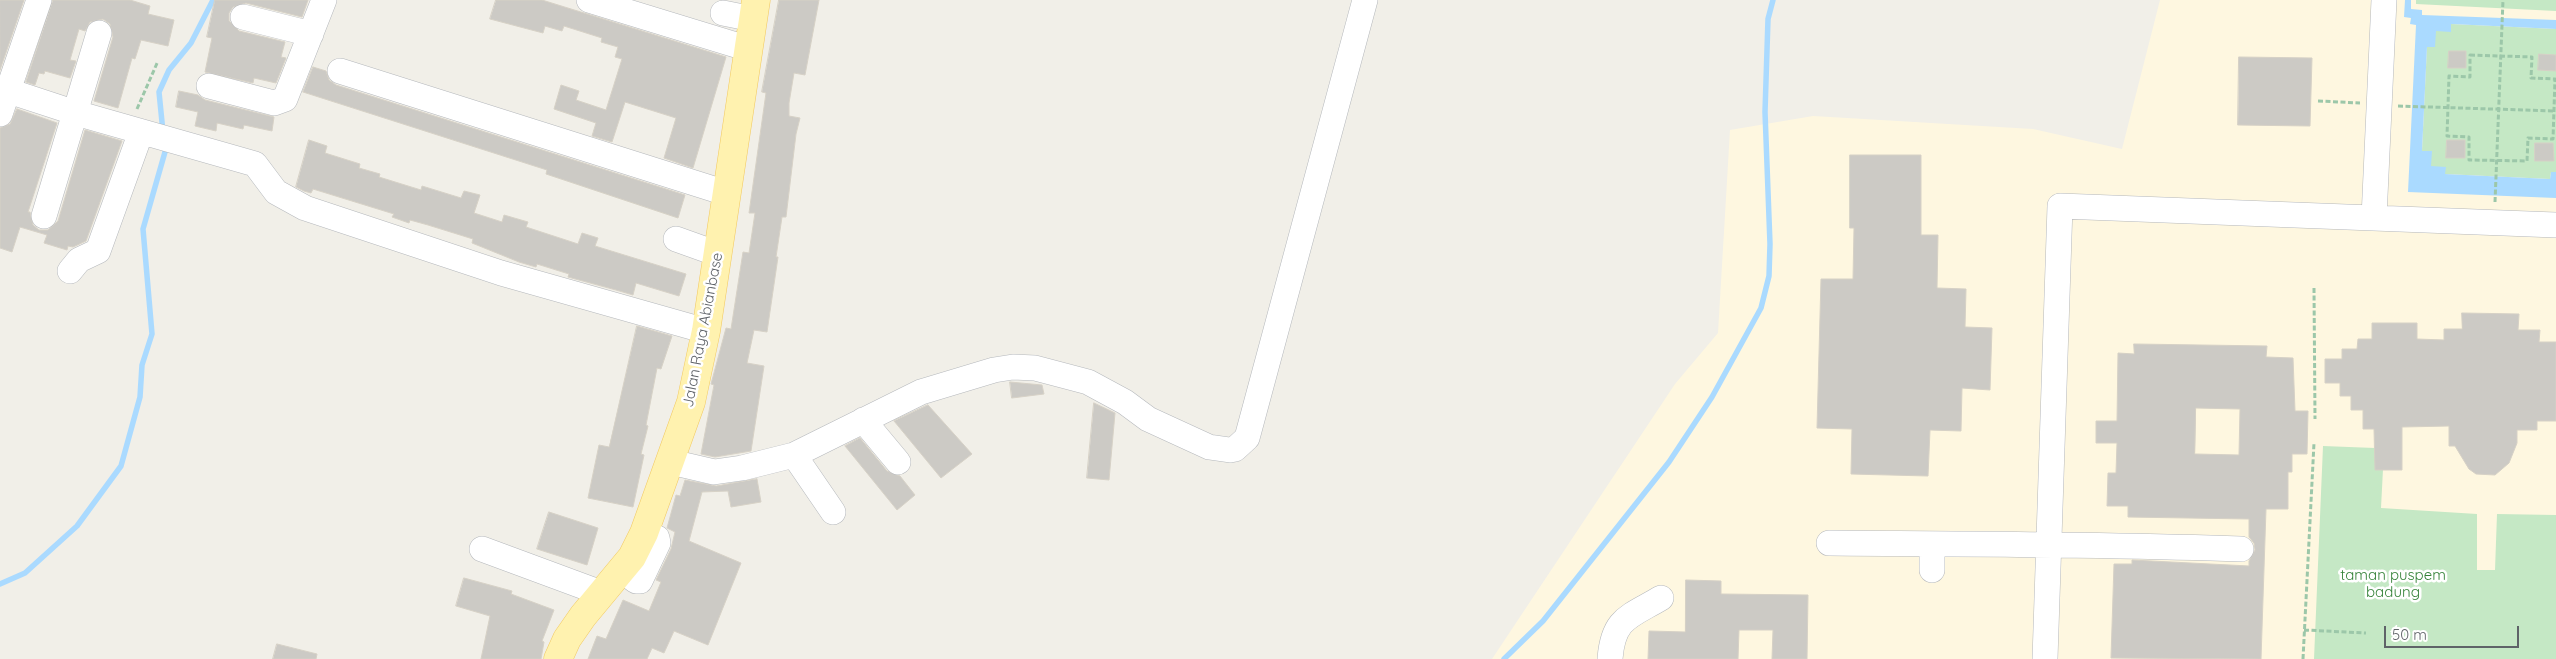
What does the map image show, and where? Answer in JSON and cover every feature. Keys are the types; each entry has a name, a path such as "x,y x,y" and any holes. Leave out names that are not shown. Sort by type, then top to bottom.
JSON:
{"main road":[{"name":"Jalan Raya Abianbase","path":"558,659 572,631 632,557 644,533 691,402 706,331 754,10"}],"street":[{"path":"38,0 3,97 76,113 255,164 276,192 306,208 501,273 706,331"},
{"path":"209,86 280,103 285,99 324,0"},
{"path":"589,0 749,49"},
{"path":"671,462 714,472 742,468 794,455 922,392 994,370 1035,368 1088,382 1125,402 1148,419 1193,441 1209,447 1235,449 1247,438 1365,0"},
{"path":"2374,218 2384,0"},
{"path":"723,13 754,10"},
{"path":"243,17 312,34"},
{"path":"44,216 99,33"},
{"path":"340,71 726,193"},
{"path":"70,271 79,260 98,251 139,131"},
{"path":"2045,659 2060,206 2556,225"},
{"path":"676,239 718,254"},
{"path":"864,420 898,462"},
{"path":"794,455 833,512"},
{"path":"1829,543 2049,546 2098,544 2241,549"},
{"path":"1932,544 1932,570"},
{"path":"482,549 601,593"},
{"path":"1610,659 1612,641 1616,629 1623,621 1661,598"}],"path":[{"path":"2495,193 2503,0"},
{"path":"2470,55 2532,57 2531,78 2555,78 2553,138 2528,138 2528,161 2469,160 2469,137 2447,136 2448,108 2449,76 2470,77 2470,55"},
{"path":"139,131 158,61"},
{"path":"2318,101 2379,104"},
{"path":"2406,106 2555,111"},
{"path":"2314,288 2315,419"},
{"path":"2303,659 2314,442"},
{"path":"2304,630 2366,633"}],"shaded area":[{"path":"2160,0 2556,0 2556,659 1492,659 1675,384 1718,333 1730,130 1813,116 2033,129 2122,149"}],"green space":[{"path":"2416,0 2556,0 2556,11 2416,4"},
{"path":"2451,24 2556,29 2556,172 2551,172 2550,179 2445,174 2431,167 2422,151 2427,46 2436,31"},
{"name":"taman puspem badung","path":"2323,446 2375,448 2375,469 2383,469 2381,508 2477,514 2477,570 2495,570 2497,514 2556,515 2556,659 2314,659"}],"water":[{"path":"2405,0 2411,0 2411,9 2422,10 2422,15 2556,20 2556,29 2451,24 2451,32 2436,31 2435,47 2427,47 2422,151 2432,151 2431,166 2446,167 2445,174 2550,179 2551,172 2556,172 2556,198 2408,192 2416,25 2410,24 2411,18 2404,17"}],"building":[{"path":"0,0 24,0 0,70"},
{"path":"53,0 130,0 150,6 148,14 174,20 168,46 141,40 135,59 132,58 118,108 94,101 113,37 110,24 103,19 90,22 85,31 79,29 70,60 76,61 70,78 45,71 44,74 39,73 35,85 26,82"},
{"path":"215,0 308,0 302,17 246,3 233,7 229,13 229,21 239,31 285,42 281,57 286,58 276,83 254,78 253,83 205,72 212,38 207,37"},
{"path":"496,0 542,0 726,57 693,168 664,158 676,118 625,102 612,142 592,136 596,123 554,109 561,85 579,91 576,100 606,110 622,59 615,57 618,47 601,42 602,38 564,26 562,31 545,26 543,33 490,19"},
{"path":"779,0 819,0 805,75 794,73 789,103 789,116 800,118 796,134 786,217 782,217 767,332 754,330 747,363 764,366 751,451 715,457 701,454 714,385 711,384 726,328 731,329 743,252 749,253 755,213 749,213 766,93 762,92"},
{"path":"2449,51 2466,51 2466,68 2448,68"},
{"path":"2539,54 2556,55 2556,71 2538,70"},
{"path":"2239,57 2312,58 2310,126 2238,125"},
{"path":"313,67 326,71 329,80 336,85 685,195 678,218 546,174 547,170 303,92"},
{"path":"179,91 198,95 205,100 274,117 272,131 244,125 243,129 217,123 216,131 195,126 198,112 176,107"},
{"path":"17,109 57,123 28,212 30,212 33,225 39,230 48,230 58,221 85,130 122,141 86,241 73,247 68,246 67,250 44,243 47,235 20,227 12,252 0,248 0,128 10,124"},
{"path":"309,140 327,146 325,153 360,164 359,168 380,174 379,177 421,190 422,186 461,198 464,191 480,195 474,213 502,222 504,215 528,222 526,227 578,244 582,233 598,238 595,246 686,274 679,296 636,283 633,295 568,277 569,274 537,264 536,267 519,262 472,243 473,239 410,220 409,223 392,217 394,214 313,189 311,193 304,191 296,187"},
{"path":"2447,140 2465,140 2465,158 2446,158"},
{"path":"2535,143 2553,143 2554,161 2535,161"},
{"path":"1850,155 1921,155 1921,235 1938,235 1937,288 1966,289 1965,327 1992,328 1990,390 1962,388 1961,431 1930,430 1928,476 1851,474 1852,429 1817,428 1821,279 1853,279 1854,228 1850,228"},
{"path":"2462,313 2519,314 2518,330 2540,330 2539,342 2556,342 2556,421 2537,421 2537,430 2517,430 2517,443 2509,463 2495,475 2476,474 2469,469 2455,446 2449,446 2449,426 2402,427 2402,470 2375,470 2374,429 2363,429 2363,410 2351,410 2351,396 2340,396 2340,383 2325,383 2325,359 2342,359 2342,349 2357,349 2358,339 2372,339 2372,323 2417,323 2417,339 2444,340 2444,329 2462,329"},
{"path":"637,326 672,336 661,369 657,368 646,425 648,426 641,454 644,455 633,507 588,498 599,445 609,447"},
{"path":"2134,344 2267,346 2266,357 2293,358 2295,411 2308,411 2307,454 2292,454 2292,472 2288,472 2288,509 2266,509 2261,659 2111,658 2114,564 2132,564 2132,560 2249,566 2249,561 2255,550 2254,543 2249,537 2249,519 2128,517 2128,506 2107,506 2108,473 2116,473 2117,443 2096,443 2096,421 2117,421 2118,353 2134,354","holes":["2196,408 2240,409 2239,455 2195,454"]},
{"path":"1010,382 1042,385 1044,394 1012,398"},
{"path":"1094,403 1115,413 1109,480 1087,478"},
{"path":"928,405 972,454 941,478 894,421"},
{"path":"860,438 887,471 900,476 915,495 897,510 845,446"},
{"path":"757,479 761,502 731,507 728,491 702,492 689,541 741,563 708,645 674,631 664,653 652,648 647,659 588,659 597,636 606,639 623,600 649,611 661,582 656,580 671,549 675,532 667,528 676,495 680,496 685,480 716,486"},
{"path":"549,512 598,528 587,565 537,549"},
{"path":"464,578 512,591 511,594 554,610 542,641 544,642 541,659 481,659 490,616 456,606"},
{"path":"1686,580 1721,581 1721,594 1808,595 1807,659 1772,659 1773,630 1739,630 1738,659 1648,659 1649,631 1685,632"},
{"path":"277,644 317,654 316,659 273,659"}],"waterway":[{"path":"163,132 159,92 169,70 191,43 213,0"},
{"path":"1504,659 1543,621 1669,462 1712,397 1761,308 1769,276 1770,244 1765,112 1768,19 1773,0"},
{"path":"0,584 25,573 77,526 121,466 140,397 142,365 152,334 143,229 165,152 164,144"}]}
